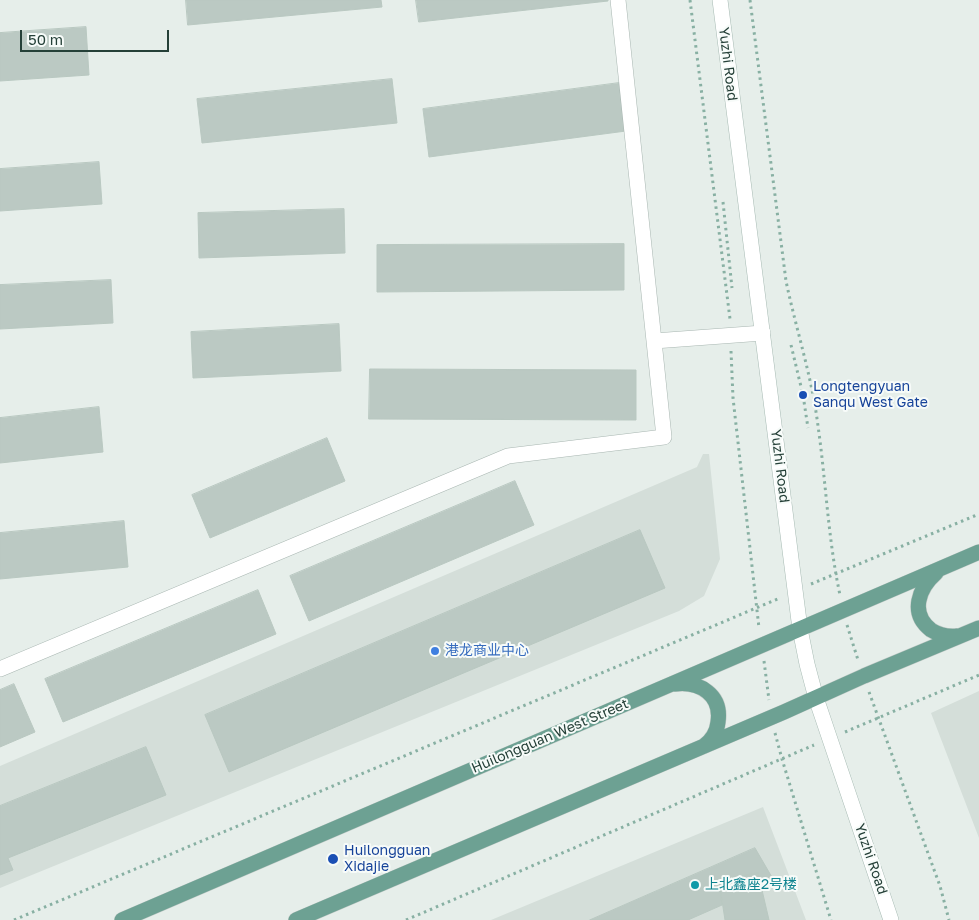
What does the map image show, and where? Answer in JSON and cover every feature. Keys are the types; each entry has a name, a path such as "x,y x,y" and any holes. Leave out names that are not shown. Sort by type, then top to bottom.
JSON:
{"main road":[{"name":"Huilongguan West Street","path":"122,920 979,552"},
{"path":"941,569 923,586 918,610 920,616 928,628 948,637 973,631"},
{"path":"296,920 973,631"},
{"path":"668,686 677,684 694,685 709,692 714,698 718,712 717,726 712,738 703,746"}],"street":[{"path":"0,669 508,456 664,437 618,0"},
{"name":"Yuzhi Road","path":"720,0 800,629 816,698 892,920"},
{"path":"654,341 763,333"}],"path":[{"path":"690,0 729,305 733,398 757,608 772,717 782,759 831,920"},
{"path":"750,0 786,281 816,410 829,532 843,611 864,676 940,886 949,920"},
{"path":"723,202 722,208 732,288"},
{"path":"791,345 804,395 808,428"},
{"path":"794,355 798,353"},
{"path":"14,920 979,514"},
{"path":"406,920 979,675"}],"shaded area":[{"name":"港龙商业中心","path":"703,454 709,454 720,559 704,596 679,611 0,888 0,766 697,467"},
{"path":"979,691 979,838 931,713"},
{"path":"763,807 806,920 491,920"}],"building":[{"path":"186,0 381,0 382,7 188,25"},
{"path":"416,0 608,0 608,1 419,22"},
{"path":"86,27 89,75 0,81 0,33"},
{"path":"392,79 397,123 202,143 197,99"},
{"path":"619,83 626,131 429,157 423,109"},
{"path":"99,162 102,204 0,211 0,169"},
{"path":"344,209 345,253 199,258 198,213"},
{"path":"624,244 624,290 377,292 377,245"},
{"path":"111,280 113,323 0,329 0,285"},
{"path":"339,324 341,371 193,378 191,332"},
{"path":"370,369 636,370 636,420 369,419"},
{"path":"99,407 103,452 0,463 0,418"},
{"path":"327,438 345,481 210,538 192,495"},
{"path":"515,481 534,525 309,621 290,576"},
{"path":"124,521 128,567 0,579 0,533"},
{"name":"港龙商业中心","path":"640,530 665,588 229,772 205,715"},
{"path":"258,590 276,634 63,722 45,679"},
{"path":"14,684 35,732 0,747 0,690"},
{"path":"146,747 166,795 8,858 13,870 0,875 0,806"},
{"name":"上北鑫座2号楼","path":"755,848 773,879 761,888 758,873 719,881 722,905 688,920 590,920"},
{"path":"758,873 769,920 725,920 719,881"}],"place":[{"name":"Longtengyuan Sanqu West Gate","path":"803,395"},
{"name":"港龙商业中心","path":"435,651"},
{"name":"Huilongguan Xidajie","path":"333,859"},
{"name":"上北鑫座2号楼","path":"695,885"}]}
